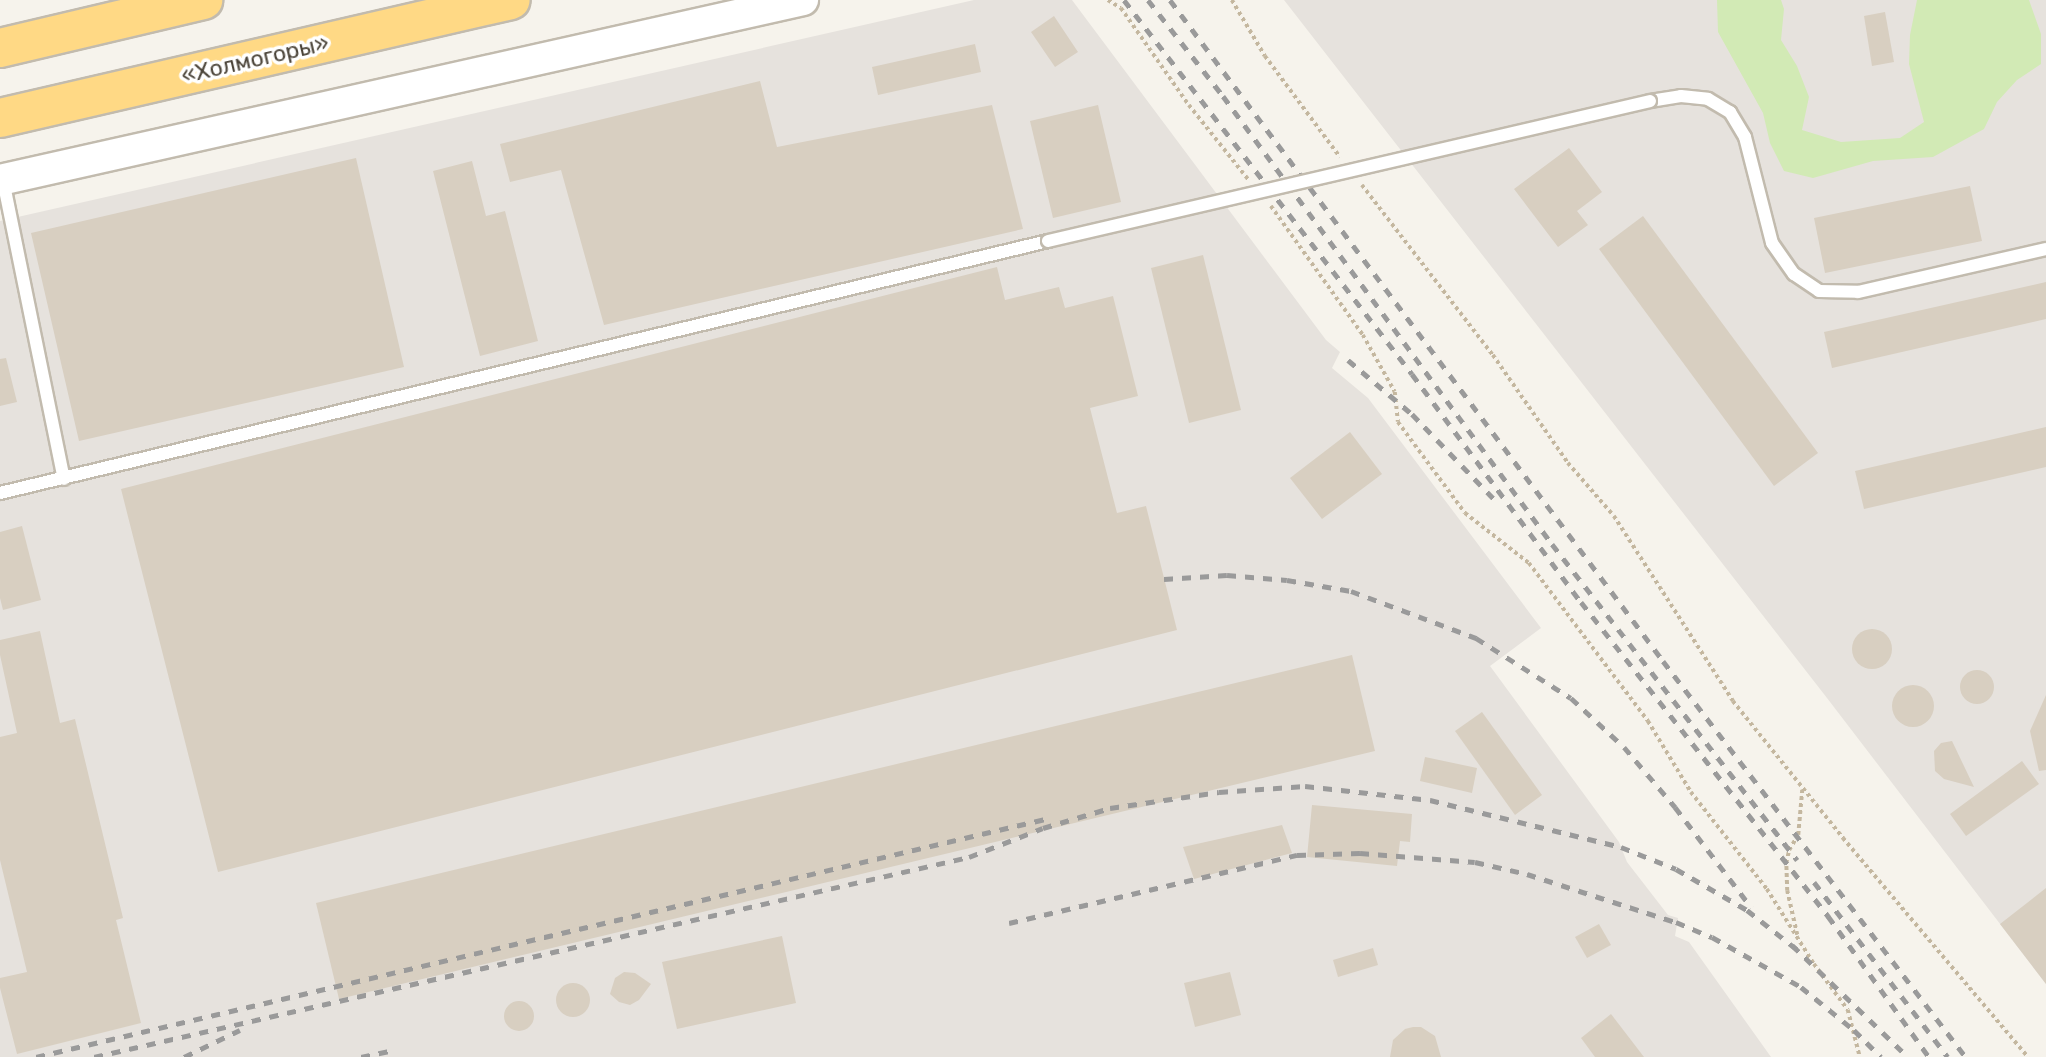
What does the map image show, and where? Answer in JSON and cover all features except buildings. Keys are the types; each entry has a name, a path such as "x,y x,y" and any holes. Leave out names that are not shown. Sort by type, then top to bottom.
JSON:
{"highway":[{"path":"0,48 203,0"},
{"name":"«Холмогоры»","path":"0,118 511,0"}],"street":[{"path":"2,180 803,0"}],"lane":[{"path":"0,494 1048,240 1681,96 1708,99 1730,112 1745,137 1772,243 1794,274 1819,291 1858,292 2046,250"},
{"path":"2,180 64,478"}],"path":[{"path":"1108,0 1122,8 1189,105 1251,183"},
{"path":"1232,0 1265,56 1344,163"},
{"path":"1361,184 1493,355 1568,463 1614,516 1733,701 1802,788 2028,1057"},
{"path":"1267,202 1363,335 1395,392 1398,422 1465,513 1529,564 1648,721 1690,792 1767,889 1798,940 1849,1010 1860,1057"},
{"path":"1798,940 1787,891 1786,863 1789,850 1798,835 1802,788"}],"shaded area":[{"path":"974,0 1072,0 1326,340 1340,352 1332,368 1368,398 1541,628 1490,666 1619,842 1627,862 1668,915 1678,918 1675,936 1689,942 1771,1057 0,1057 0,221"},
{"path":"1284,0 2046,0 2046,984 1827,698"}],"green space":[{"path":"1717,0 1781,0 1784,9 1781,40 1797,66 1809,97 1802,130 1841,142 1900,138 1924,122 1909,64 1910,35 1917,0 2029,0 2041,34 2041,64 2017,80 1997,102 1984,129 1933,157 1873,161 1813,178 1784,171 1770,143 1763,113 1718,32"}],"railway":[{"path":"1124,0 1412,374 1581,602 1828,916 1929,1057"},
{"path":"1148,0 1223,96 1552,544 1797,860"},
{"path":"1170,0 1663,661 1966,1057"},
{"path":"1348,360 1412,414 1493,498"},
{"path":"1164,579 1227,575 1287,580 1351,591 1476,638 1571,698 1624,747 1675,807 1751,907"},
{"path":"94,1057 969,857 1043,828 1110,808 1219,792 1305,786 1430,800 1621,847 1676,869 1747,910 1799,951"},
{"path":"36,1057 1045,819"},
{"path":"1009,923 1297,855 1360,853 1475,862 1527,874 1676,922 1712,937 1801,987 1854,1030 1881,1057"},
{"path":"1814,882 1948,1057"},
{"path":"1792,945 1908,1057"},
{"path":"184,1057 240,1030"},
{"path":"361,1057 389,1051"}]}
